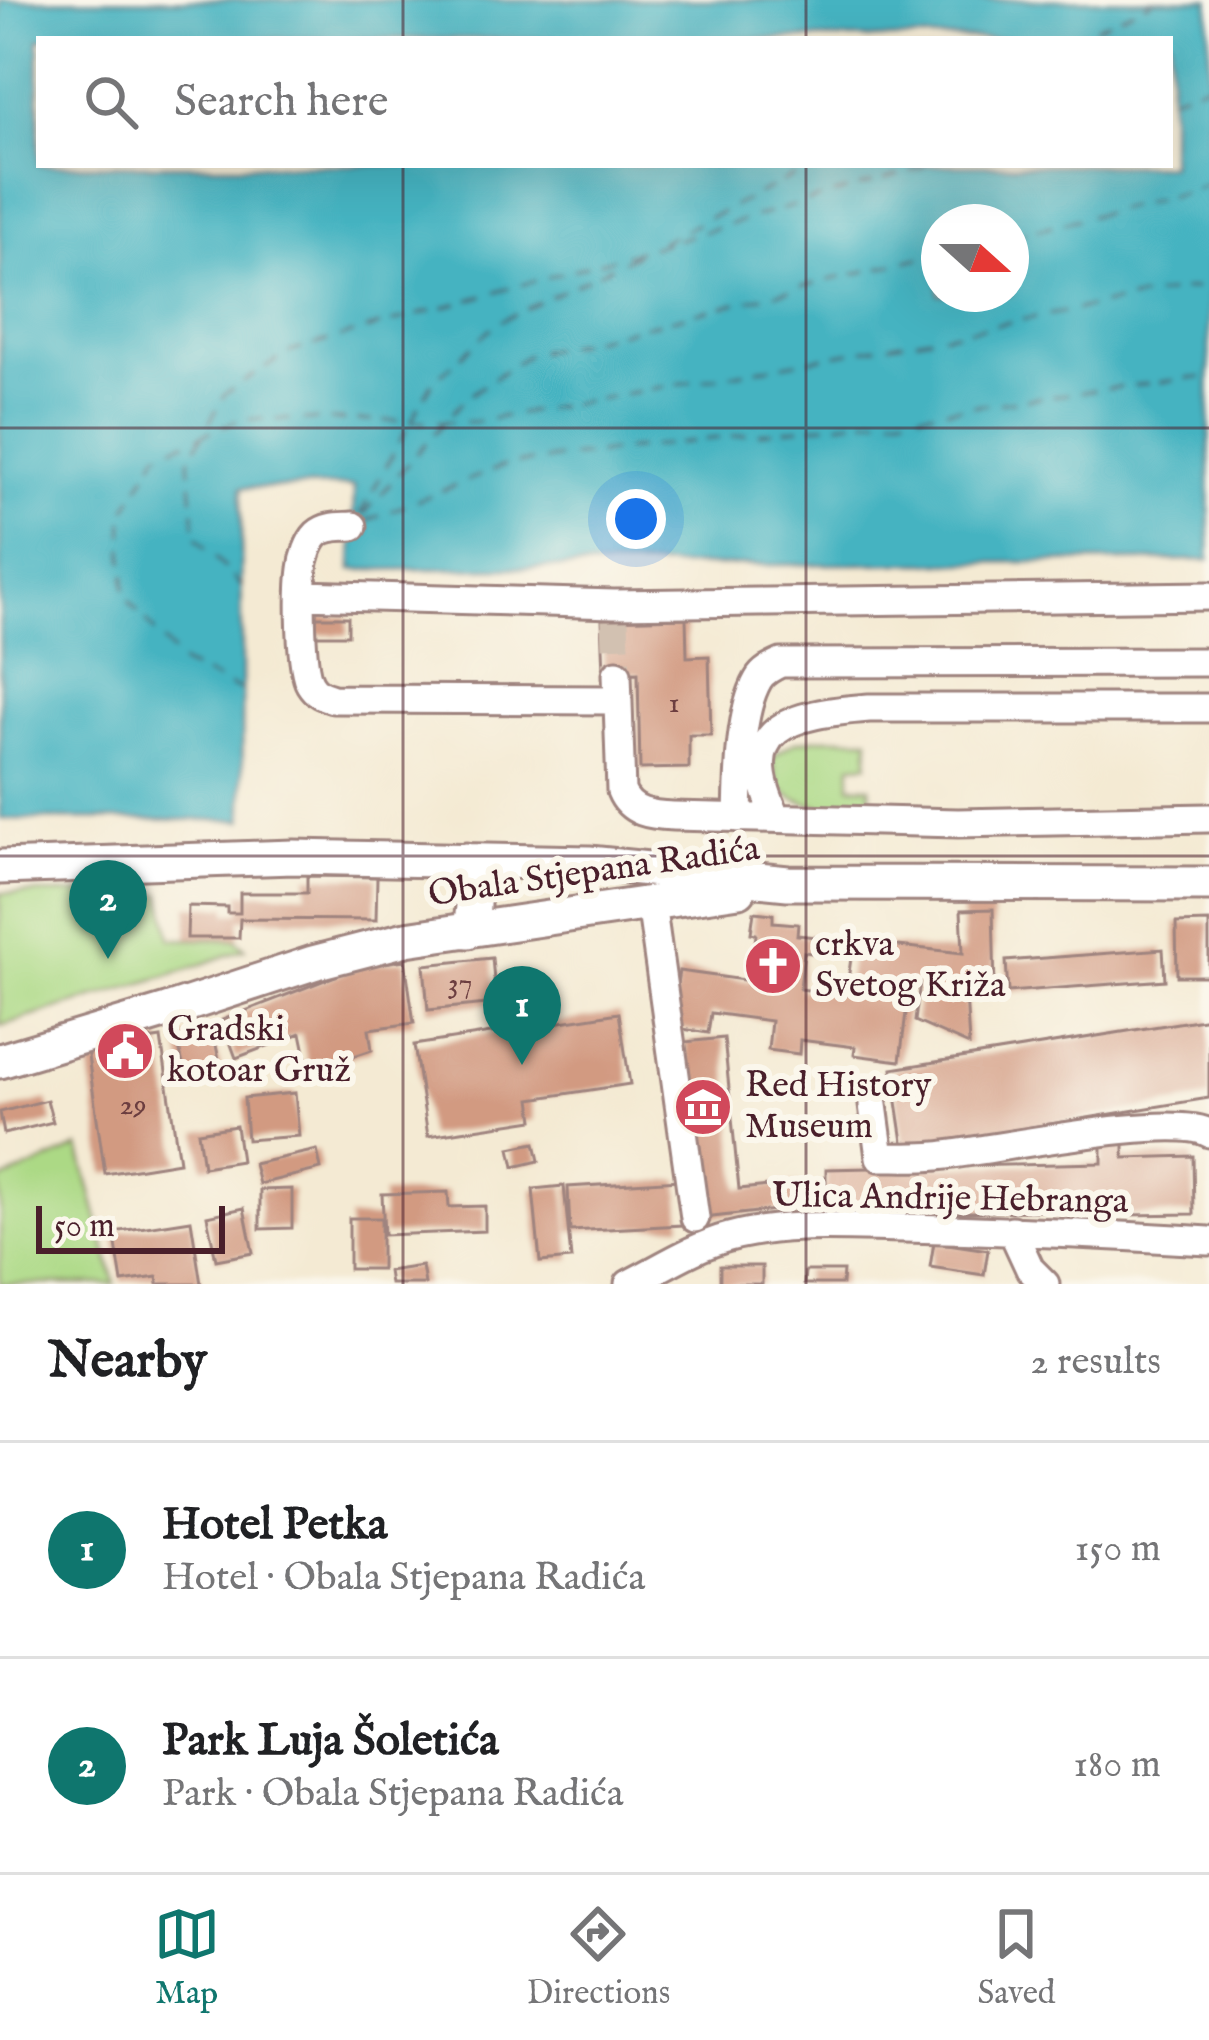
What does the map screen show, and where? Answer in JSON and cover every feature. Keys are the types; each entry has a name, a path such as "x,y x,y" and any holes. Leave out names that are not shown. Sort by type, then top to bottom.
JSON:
{"main road":[{"name":"Obala Stjepana Radića","path":"0,867 295,857 466,860 589,863 788,883"},
{"path":"466,860 475,911 468,931"},
{"name":"Obala Stjepana Radića","path":"0,1060 406,939 788,883"},
{"path":"788,883 1209,884"}],"street":[{"path":"353,526 328,527 315,536 305,554 303,659 308,681 318,694 333,699 617,687 621,791 632,806 658,815 958,823 1209,818"},
{"path":"303,595 615,612 1209,596"},
{"path":"738,818 743,734 752,700 758,679 781,663 1209,662"},
{"path":"777,818 762,775 765,745 793,720 815,712 1209,708"},
{"path":"651,903 694,1218"},
{"path":"873,1105 880,1157 932,1156 1108,1131 1188,1126 1209,1133"},
{"name":"Ulica Andrije Hebranga","path":"629,1284 685,1270 729,1237 774,1230 830,1226 1012,1230 1209,1241"},
{"path":"1012,1230 1030,1269 1045,1284"}],"green space":[{"path":"869,738 868,764 851,765 850,786 870,786 871,810 810,804 778,788 772,757 795,742"},
{"path":"0,893 162,894 171,939 236,940 245,949 0,1026"},
{"path":"79,1147 115,1284 0,1284 0,1181"}],"water":[{"path":"0,0 1209,0 1209,560 352,570 354,486 241,488 243,820 0,819"}],"building":[{"path":"316,617 348,617 348,635 316,635"},
{"path":"686,618 687,657 709,656 711,735 689,735 689,768 640,769 638,673 604,674 602,620"},
{"path":"307,876 377,877 376,920 240,919 239,938 187,938 188,906 227,907 227,913 240,913 240,893 307,893"},
{"path":"993,909 995,990 966,993 969,1045 915,1021 920,982 910,981 900,1061 854,1055 855,1047 800,1040 799,1054 768,1050 771,1021 711,1013 708,1033 670,1027 679,971 751,981 754,912 773,914 773,922 798,924 797,935 963,953 961,910","holes":["804,952 851,958 846,995 800,989"]},
{"path":"1209,922 1209,976 1177,976 1176,923"},
{"path":"1163,949 1165,980 1008,992 1006,961"},
{"path":"492,958 496,1003 428,1010 424,965"},
{"path":"405,960 414,1023 369,1029 372,1050 309,1071 301,1033 236,1058 222,1020 361,966"},
{"path":"619,1013 630,1084 531,1099 534,1120 428,1136 414,1045"},
{"path":"1209,1018 1209,1098 904,1148 892,1069"},
{"path":"213,1031 221,1069 186,1077 177,1039"},
{"path":"161,1038 179,1162 105,1174 87,1049"},
{"path":"724,1038 739,1189 799,1183 802,1207 703,1218 685,1042"},
{"path":"295,1093 299,1136 247,1140 244,1098"},
{"path":"47,1100 53,1122 4,1134 0,1112"},
{"path":"236,1126 241,1161 203,1167 198,1132"},
{"path":"1124,1142 1124,1158 1193,1156 1194,1214 1125,1215 1126,1210 812,1214 812,1189 826,1188 826,1169 1102,1163 1102,1143"},
{"path":"535,1143 539,1161 514,1167 510,1148"},
{"path":"317,1150 321,1169 259,1184 254,1164"},
{"path":"679,1180 682,1225 570,1231 568,1187"},
{"path":"564,1186 571,1259 540,1262 533,1189"},
{"path":"292,1189 292,1228 260,1229 260,1190"},
{"path":"448,1192 449,1207 485,1206 485,1231 384,1235 382,1194"},
{"path":"244,1208 253,1253 216,1260 207,1216"},
{"path":"349,1218 381,1218 381,1269 349,1269"},
{"path":"191,1220 201,1284 158,1284 157,1277 122,1282 114,1232"},
{"path":"934,1242 988,1250 984,1275 930,1267"},
{"path":"422,1266 425,1284 390,1284 388,1271"},
{"path":"720,1266 762,1266 762,1284 720,1284"},
{"path":"805,1271 843,1271 842,1284 804,1284"}],"ferry route":[{"path":"1077,36 1155,0"},
{"path":"1173,95 1209,83"},
{"path":"660,242 811,168"},
{"path":"243,588 196,537 189,460 225,394 290,352 924,168"},
{"path":"1029,231 1209,184"},
{"path":"360,514 432,383 497,323 641,252"},
{"path":"363,515 464,399 527,355 921,257"},
{"path":"243,691 183,665 125,596 123,515 158,453 241,419 474,422 1209,285"},
{"path":"366,521 506,465 1209,376"}],"tunnel":[{"path":"615,620 617,674"}],"place":[{"name":"Park Luja Šoletića","path":"108,959"},
{"name":"crkva Svetog Križa","path":"773,966"},
{"name":"Gradski kotoar Gruž","path":"125,1051"},
{"name":"Hotel Petka","path":"522,1065"},
{"name":"Red History Museum","path":"703,1107"}]}
